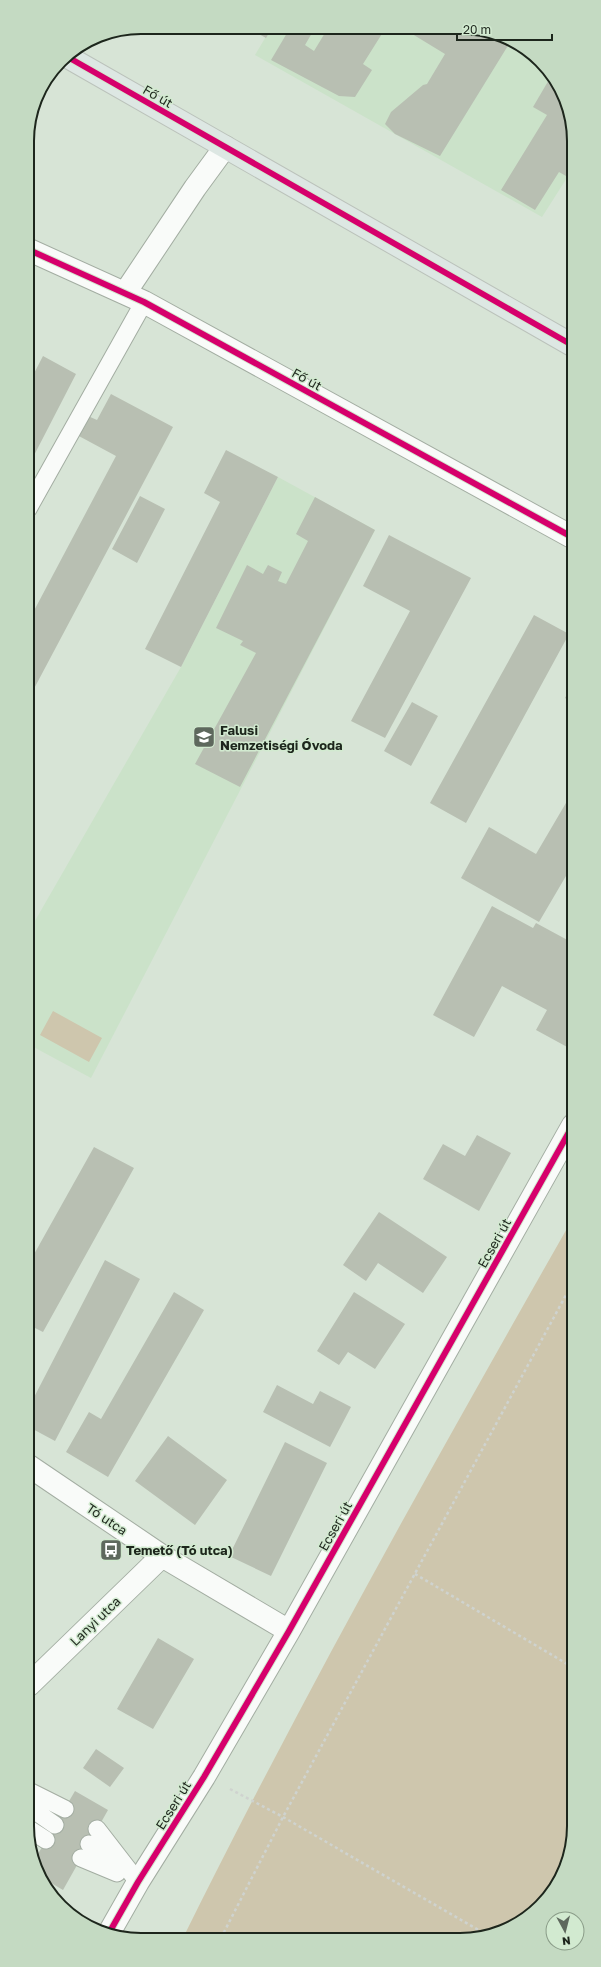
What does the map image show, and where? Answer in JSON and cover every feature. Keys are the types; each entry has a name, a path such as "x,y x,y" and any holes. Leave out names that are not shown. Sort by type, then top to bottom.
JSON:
{"main road":[{"name":"Fő út","path":"71,59 567,342"}],"street":[{"path":"134,298 195,188 225,147"},
{"name":"Fő út","path":"34,252 134,298 567,534"},
{"name":"Ecseri út","path":"112,1929 138,1882 204,1776 289,1631 567,1139"},
{"name":"Tó utca","path":"34,1469 162,1556 289,1631"},
{"name":"Lanyi utca","path":"34,1680 162,1556"}],"lane":[{"path":"34,497 134,298"},
{"path":"34,1793 65,1809"},
{"path":"34,1810 55,1825"},
{"path":"34,1832 46,1840"},
{"path":"138,1882 89,1844 138,1882"}],"path":[{"path":"224,1933 283,1817 567,1293"},
{"path":"415,1574 567,1664"},
{"path":"204,1776 283,1817 480,1931"}],"shaded area":[{"path":"267,34 460,34 481,36 508,45 536,65 553,87 559,100 566,127 567,178 542,217 255,55"},
{"name":"Falusi Nemzetiségi Óvoda","path":"278,477 375,530 91,1078 34,1047 34,923 181,667"},
{"path":"53,1011 102,1038 89,1062 40,1035"},
{"path":"567,1229 567,1833 565,1847 556,1874 541,1897 525,1911 514,1919 501,1925 481,1931 467,1933 186,1933 276,1755 324,1665 472,1396"}],"building":[{"path":"259,34 268,34 266,38"},
{"path":"286,34 311,34 305,45 314,51 324,34 382,34 363,64 372,70 355,97 339,96 271,60"},
{"path":"412,34 474,35 508,45 440,156 395,134 385,124 391,112 423,85 427,84 445,54"},
{"path":"548,81 553,87 561,106 565,120 567,141 567,174 566,176 559,172 535,210 501,190 547,115 533,107"},
{"path":"43,356 76,374 34,455 34,373"},
{"path":"111,394 173,427 34,689 34,611 116,456 77,435 88,416 97,420"},
{"path":"226,450 278,477 181,667 145,649 220,502 204,493"},
{"path":"140,496 165,509 137,563 112,549"},
{"path":"315,497 375,530 240,787 195,764 256,653 240,645 243,641 216,628 247,565 263,574 268,565 282,572 278,581 286,584 308,541 296,534"},
{"path":"389,535 471,578 385,738 351,721 410,611 363,586"},
{"path":"534,615 567,633 567,638 466,823 430,803"},
{"path":"412,702 438,716 411,766 384,751"},
{"path":"567,801 567,874 539,922 461,878 489,827 536,854"},
{"path":"492,906 533,928 536,923 567,940 567,1047 536,1030 547,1010 502,986 474,1037 433,1015"},
{"path":"477,1135 511,1153 479,1211 423,1179 443,1144 465,1156"},
{"path":"94,1147 134,1168 43,1332 34,1328 34,1254"},
{"path":"379,1212 447,1257 423,1293 378,1263 366,1281 343,1265"},
{"path":"105,1260 140,1279 55,1441 34,1430 34,1397"},
{"path":"174,1292 204,1310 108,1477 66,1452 89,1412 101,1419"},
{"path":"354,1292 405,1324 375,1369 348,1352 339,1365 317,1351"},
{"path":"277,1385 313,1404 320,1391 351,1407 330,1447 263,1412"},
{"path":"168,1436 227,1480 195,1525 135,1481"},
{"path":"285,1442 327,1463 271,1576 229,1556"},
{"path":"158,1638 194,1659 153,1729 117,1709"},
{"path":"96,1749 124,1768 110,1787 83,1768"},
{"path":"75,1791 108,1810 63,1890 48,1880 38,1854"}],"cycle path":[{"path":"71,59 567,342"},
{"path":"34,252 144,302 567,534"},
{"path":"112,1929 138,1882 204,1777 289,1631 567,1136"}],"place":[{"name":"Falusi Nemzetiségi Óvoda","path":"204,737"},
{"name":"Temető (Tó utca)","path":"111,1550"}]}
